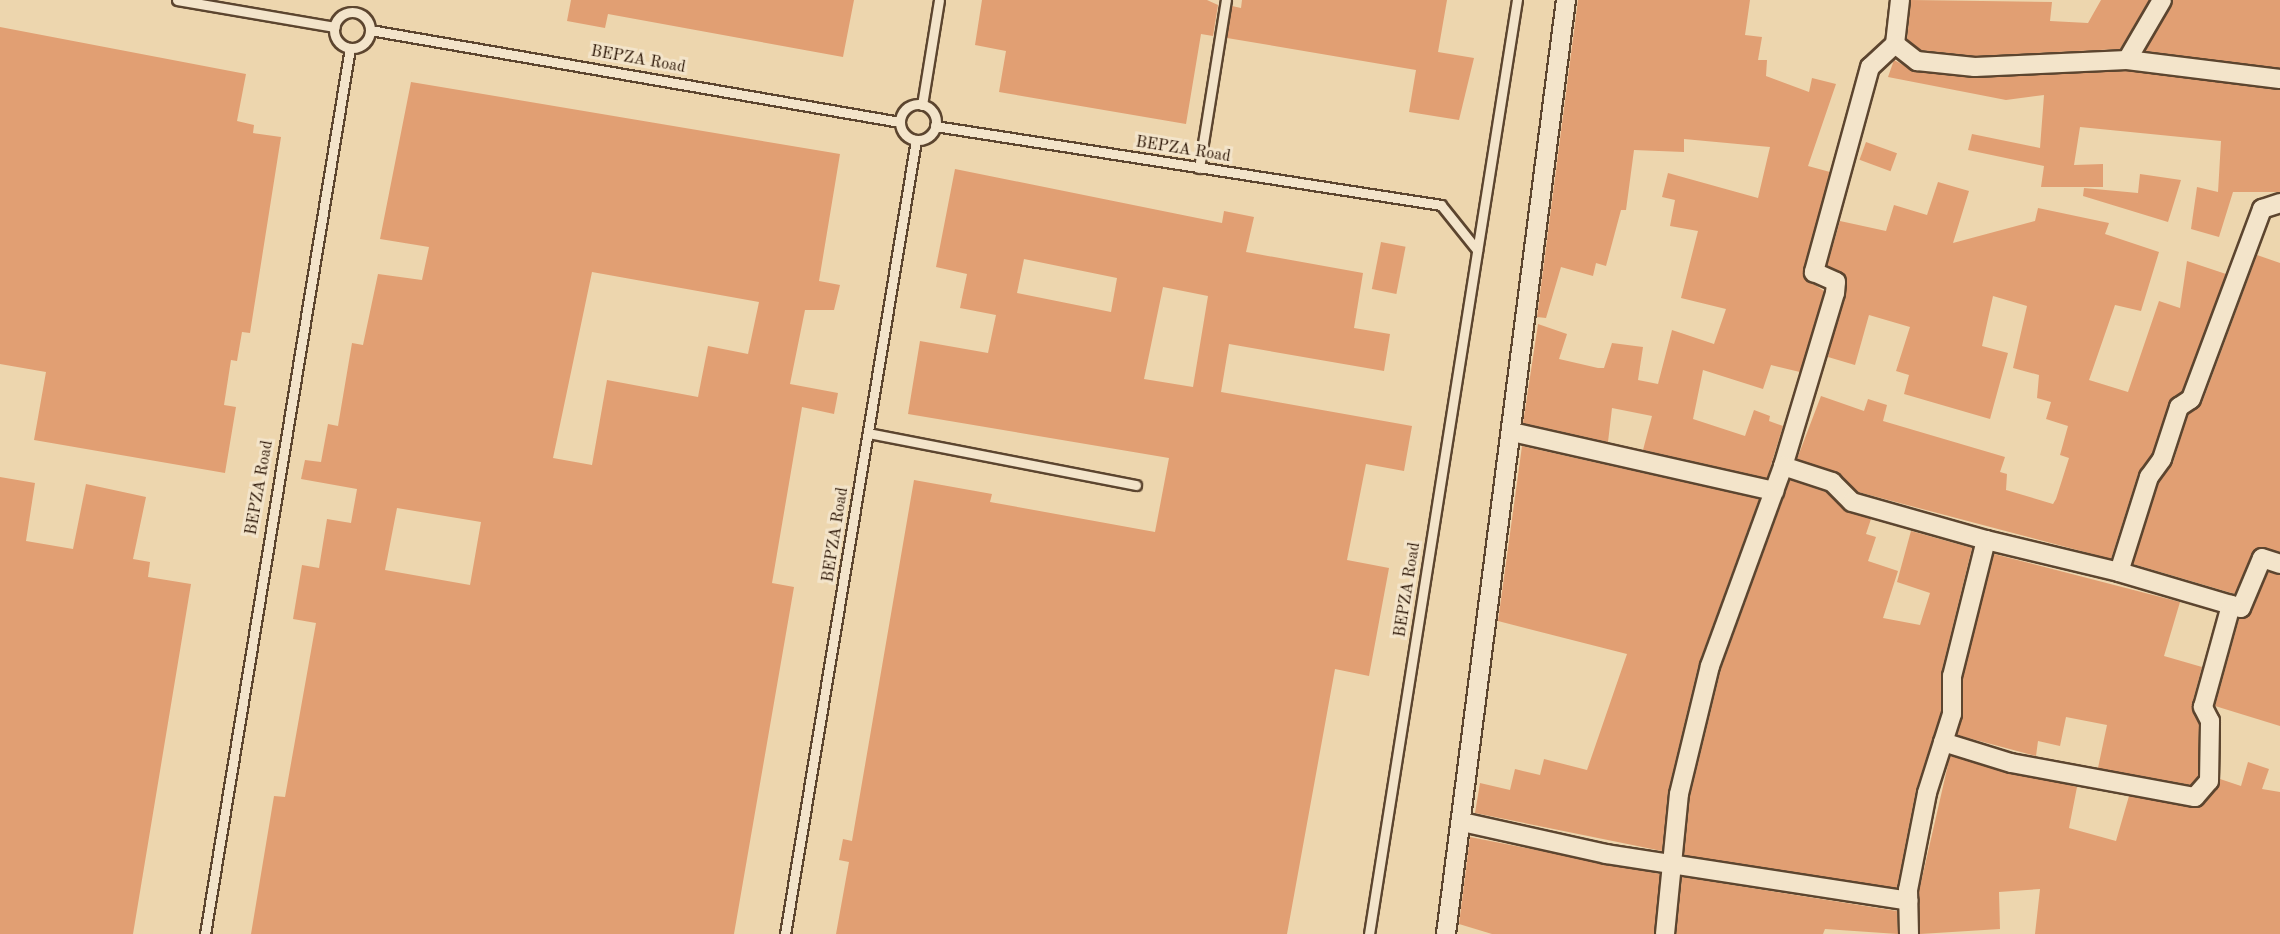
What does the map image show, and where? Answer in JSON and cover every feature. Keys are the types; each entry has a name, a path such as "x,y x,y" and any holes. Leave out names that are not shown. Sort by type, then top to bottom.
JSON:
{"street":[{"path":"1446,934 1566,0"},
{"path":"1665,934 1676,864 1679,794 1710,666 1783,466 1835,293 1836,282 1814,272 1870,67 1894,44 1900,0"},
{"path":"2127,60 2162,0"},
{"path":"1894,44 1917,61 1943,66 2127,60 2280,79"},
{"path":"2119,572 2149,477 2162,459 2179,407 2191,399 2262,209 2280,203"},
{"path":"1512,432 1774,491"},
{"path":"1783,466 1832,482 1852,502 1986,540 2119,572 2231,605 2245,605 2262,558 2280,564"},
{"path":"1909,934 1908,901 1927,793 1952,714 1952,676 1986,540"},
{"path":"1943,741 2011,763 2195,797 2209,781 2210,721 2203,707 2231,605"},
{"path":"1462,822 1676,864 1908,901"}],"lane":[{"path":"177,0 335,27"},
{"path":"355,12 357,0"},
{"path":"922,105 939,0"},
{"path":"1199,168 1226,0"},
{"name":"BEPZA Road","path":"1369,934 1517,0"},
{"path":"355,12 366,18 370,30 366,41 350,48 339,41 335,27 343,14 355,12"},
{"name":"BEPZA Road","path":"370,30 900,122"},
{"name":"BEPZA Road","path":"205,934 350,48"},
{"path":"922,105 932,112 935,126 931,135 916,140 904,133 900,122 910,107 922,105"},
{"name":"BEPZA Road","path":"935,126 1442,205 1477,250"},
{"name":"BEPZA Road","path":"785,934 916,140"},
{"path":"868,433 1136,485"}],"building":[{"path":"571,0 854,0 843,57 608,14 605,28 567,21"},
{"path":"982,0 1207,0 1218,5 1213,36 1201,34 1186,124 999,92 1006,51 975,45"},
{"path":"1242,0 1447,0 1438,52 1474,58 1459,120 1409,112 1416,70 1227,38 1232,6 1241,8"},
{"path":"1578,0 1750,0 1745,35 1762,37 1758,60 1767,60 1766,76 1809,92 1812,78 1836,84 1808,166 1830,172 1803,270 1806,279 1824,291 1800,372 1771,365 1763,389 1703,370 1693,419 1745,436 1754,410 1770,416 1769,421 1783,426 1767,478 1643,450 1652,416 1612,408 1608,442 1523,423 1538,324 1567,334 1559,359 1598,368 1604,368 1612,343 1643,347 1638,380 1658,384 1672,330 1714,344 1726,309 1681,298 1698,231 1670,226 1675,200 1662,197 1668,173 1758,198 1770,147 1684,139 1684,152 1634,150 1626,210 1621,210 1606,266 1596,263 1593,276 1561,267 1546,318 1537,317"},
{"path":"1911,0 2052,2 2050,21 2088,23 2101,0 2149,0 2120,49 1975,56 1921,50 1907,39"},
{"path":"2173,0 2280,0 2280,68 2145,51"},
{"path":"0,27 246,74 237,121 254,125 253,133 281,137 250,333 242,332 237,361 231,360 224,405 236,407 225,473 34,440 46,372 0,364"},
{"path":"1894,60 1916,72 1974,78 2127,71 2280,90 2280,192 2233,192 2219,237 2191,229 2197,187 2218,192 2221,141 2080,127 2074,165 2103,164 2103,187 2041,187 2044,166 1968,150 1972,134 2040,148 2044,95 2006,100 1888,77"},
{"path":"411,82 840,154 819,281 840,285 834,310 805,310 790,384 838,393 834,414 802,407 772,583 794,587 734,934 251,934 274,796 285,797 316,623 293,619 302,565 319,568 327,519 351,523 357,489 301,479 305,460 321,462 328,424 338,426 352,343 363,345 378,274 422,280 429,247 380,239","holes":["592,272 759,302 748,354 708,346 698,397 607,380 592,465 553,458","397,508 481,522 470,585 385,570"]},
{"path":"1866,142 1897,153 1891,171 1860,160"},
{"path":"955,169 1222,223 1224,211 1254,217 1246,252 1363,273 1354,328 1390,334 1384,371 1229,344 1221,392 1412,426 1404,471 1366,464 1347,560 1389,568 1369,676 1335,669 1287,934 836,934 849,862 839,860 843,839 852,841 914,480 992,494 990,502 1155,532 1169,458 908,414 920,341 988,353 996,315 960,308 967,274 936,267","holes":["1024,259 1117,278 1111,312 1017,293","1163,287 1208,296 1193,387 1144,379"]},
{"path":"2140,174 2181,180 2168,222 2083,196 2084,188 2138,193"},
{"path":"1938,182 1969,191 1953,243 2035,221 2038,208 2109,223 2105,234 2159,252 2141,311 2115,305 2089,380 2128,392 2159,301 2180,308 2187,261 2226,274 2182,392 2169,403 2152,454 2138,474 2111,559 1858,492 1836,472 1797,459 1821,396 1864,411 1868,399 1887,405 1883,421 2005,457 2000,472 2007,474 2006,490 2053,504 2056,499 2069,458 2060,455 2068,426 2046,419 2051,402 2037,398 2039,375 2013,368 2027,306 1993,296 1982,346 2008,353 1990,419 1904,394 1909,375 1896,371 1910,327 1869,315 1855,365 1828,357 1847,283 1841,272 1827,266 1840,221 1886,231 1894,205 1927,215"},
{"path":"1381,242 1406,247 1396,294 1372,289"},
{"path":"2257,255 2280,263 2280,552 2255,550 2235,594 2133,564 2159,482 2173,463 2188,414 2202,403"},
{"path":"1522,446 1759,499 1699,663 1668,792 1662,851 1475,813 1480,783 1510,790 1515,769 1540,775 1544,759 1587,770 1627,654 1498,621"},
{"path":"0,477 35,483 26,541 73,549 86,484 146,497 133,559 150,562 148,577 191,584 133,934 0,934"},
{"path":"1790,480 1826,492 1844,510 1871,519 1866,534 1876,537 1868,561 1898,571 1883,618 1920,625 1930,593 1897,582 1911,531 1972,548 1941,674 1941,712 1916,790 1897,888 1684,855 1690,796 1721,669"},
{"path":"1994,554 2180,602 2164,656 2202,667 2192,704 2199,724 2198,777 2191,785 2098,768 2107,725 2066,717 2060,746 2038,741 2036,756 1957,735 1963,677"},
{"path":"2268,572 2280,575 2280,726 2215,706 2239,619 2251,613"},
{"path":"1950,756 2077,787 2069,828 2116,841 2129,796 2198,808 2220,779 2241,786 2248,762 2269,769 2262,789 2280,792 2280,934 2035,934 2040,889 1999,892 2000,929 1920,934 1919,891"},
{"path":"1470,837 1660,874 1654,934 1492,934 1459,924"},
{"path":"1682,877 1897,911 1898,934 1825,929 1823,934 1676,934"}]}
